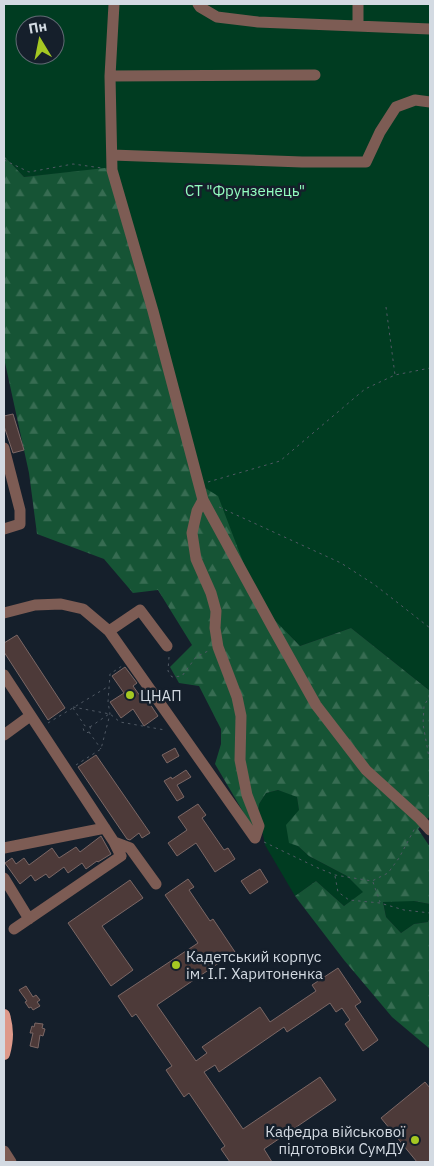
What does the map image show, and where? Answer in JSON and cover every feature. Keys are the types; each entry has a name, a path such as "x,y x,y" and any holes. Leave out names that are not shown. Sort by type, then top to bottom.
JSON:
{"main road":[{"path":"4,1015 7,1027 7,1043 4,1054"}],"street":[{"path":"114,4 110,76 112,170 163,348 203,500 316,705 366,770 430,830"},
{"path":"198,4 217,17 258,22 430,29"},
{"path":"358,4 358,26"},
{"path":"110,76 315,75"},
{"path":"112,155 302,162 366,162 380,132 396,107 415,100 430,102"},
{"path":"4,448 20,510 20,524 4,529"},
{"path":"4,613 35,605 61,604 83,609 109,631 255,838 259,826 247,795 240,760 241,716 237,697 218,647 215,628 216,611 211,593 196,559 192,533 197,511 203,500"},
{"path":"109,631 140,610 167,646"},
{"path":"4,676 105,828 121,856 14,929"},
{"path":"4,734 30,716"},
{"path":"4,848 105,828"},
{"path":"114,842 130,848 156,884"},
{"path":"4,878 29,919"},
{"path":"4,1151 11,1162"}],"path":[{"path":"4,160 29,172 73,164 112,170"},
{"path":"386,307 394,376"},
{"path":"198,485 280,461 365,389 394,376 430,368"},
{"path":"219,507 341,563 375,585 430,628"},
{"path":"167,646 170,659 168,671 172,677 182,676 196,657 218,647"},
{"path":"67,771 101,749 110,714 108,702 110,674 130,661"},
{"path":"39,729 110,685"},
{"path":"430,695 424,706 423,724 430,763"},
{"path":"73,708 110,714 120,722 182,733"},
{"path":"73,708 85,726 84,731 86,733 89,732 101,749"},
{"path":"85,726 90,727 110,714"},
{"path":"89,732 91,730 90,727"},
{"path":"267,843 335,875 372,881 388,872 399,858 409,837"},
{"path":"335,875 338,892 349,900 380,903 404,910 430,913"},
{"path":"372,881 380,903"}],"green space":[{"name":"СТ \"Фрунзенець\"","path":"4,4 430,4 430,691 351,628 300,646 259,604 197,483 114,168 24,177 4,156"},
{"path":"4,156 24,177 114,167 197,483 218,496 259,604 300,646 351,628 430,691 430,816 418,829 430,847 430,904 414,901 383,902 386,917 401,933 414,924 428,922 430,917 430,1049 392,1017 344,960 295,896 316,881 344,906 363,892 347,876 309,856 298,846 289,843 286,825 299,810 297,797 278,790 266,793 259,804 255,832 215,764 221,744 221,729 199,686 179,683 170,667 192,645 158,590 133,593 104,559 37,534 29,473 4,358"},
{"path":"278,790 297,796 299,809 298,846 309,856 347,876 364,892 344,906 316,881 295,896 265,845 262,830 255,832 259,804 266,793"},
{"path":"383,901 414,901 430,904 428,922 414,924 401,933 386,917"}],"building":[{"path":"13,414 24,450 13,453 4,426 4,416"},
{"path":"17,635 65,708 48,720 4,652 4,643"},
{"name":"ЦНАП","path":"125,667 137,683 133,686 143,700 146,698 158,716 144,726 133,709 121,718 110,702 124,693 112,676"},
{"path":"175,748 179,756 167,763 162,755"},
{"path":"96,755 150,833 142,838 139,833 130,840 127,839 78,767"},
{"path":"186,770 191,777 177,785 184,797 177,801 164,781 171,777 172,779"},
{"path":"198,804 206,815 202,818 224,850 228,848 235,859 215,872 196,843 177,856 168,843 187,830 178,817"},
{"path":"101,836 111,854 86,869 82,863 68,873 64,867 49,878 46,874 35,881 31,875 20,884 5,863 12,858 16,864 24,858 29,865 52,848 59,858 76,847 80,852"},
{"path":"260,869 268,882 250,894 241,881"},
{"path":"188,879 194,887 189,890 210,921 213,919 235,952 157,1005 196,1061 207,1053 202,1047 260,1007 270,1022 316,991 312,985 338,968 361,1002 355,1006 378,1040 363,1051 345,1024 350,1020 342,1008 336,1012 330,1003 287,1032 284,1027 219,1072 215,1065 204,1072 243,1129 320,1077 336,1100 264,1149 272,1162 230,1162 221,1149 225,1146 189,1093 184,1097 166,1070 172,1066 136,1014 132,1017 118,996 198,943 165,895"},
{"path":"130,880 143,898 102,926 133,970 111,986 68,923"},
{"path":"26,986 33,997 36,995 40,1000 37,1002 40,1006 33,1010 31,1007 29,1008 25,1002 27,1001 19,990"},
{"path":"35,1023 43,1024 42,1028 45,1029 43,1036 40,1035 38,1048 30,1046 33,1033 30,1033"},
{"name":"Кафедра військової підготовки СумДУ","path":"425,1082 430,1088 430,1162 417,1162 381,1118"}],"place":[{"name":"ЦНАП","path":"130,695"},
{"name":"Кадетський корпус ім. І.Г. Харитоненка","path":"176,965"},
{"name":"Кафедра військової підготовки СумДУ","path":"415,1140"}]}
